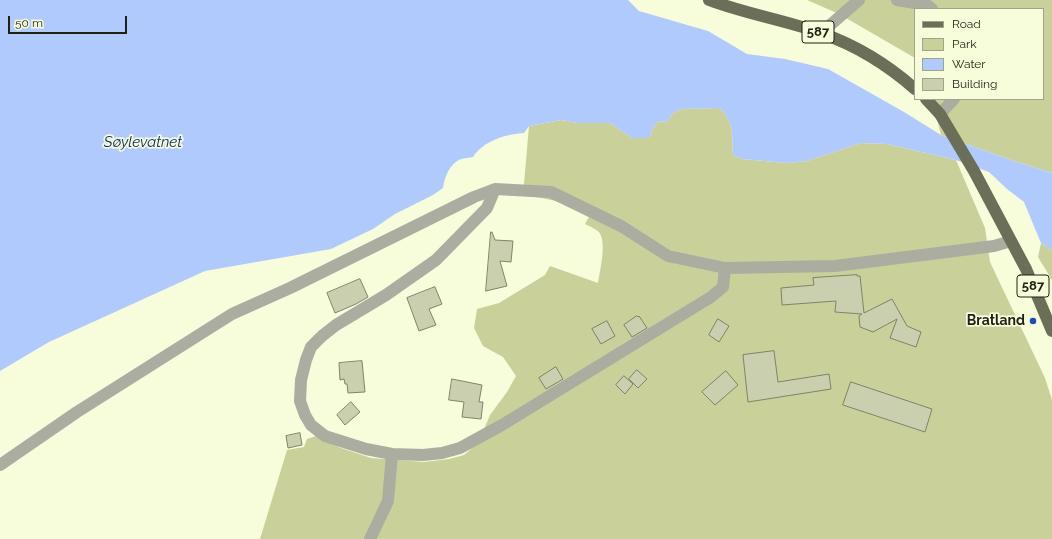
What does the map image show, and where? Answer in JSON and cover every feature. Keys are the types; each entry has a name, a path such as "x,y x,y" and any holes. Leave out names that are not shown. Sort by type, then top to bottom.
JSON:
{"main road":[{"name":"587","path":"709,0 752,14 821,33 881,63 914,88"},
{"name":"587","path":"927,100 940,114 952,131 974,171 1026,269 1052,331"}],"street":[{"path":"821,33 859,0"},
{"path":"896,0 928,5"},
{"path":"940,114 953,100"},
{"path":"495,189 487,208 436,260 386,295 336,325 311,347 301,380 300,401 305,415 311,425 325,436 366,449 392,454 423,455 442,453 460,448 502,425 711,297 723,287 725,268"},
{"path":"0,465 77,412 232,314 290,288 474,197 495,189 551,192 621,226 668,256 725,268 835,266 994,246 1011,241"},
{"path":"370,539 388,501 392,454"}],"green space":[{"path":"807,0 1052,0 1052,173 941,135 932,100 1044,100 1044,8 914,8 914,57 839,14"},
{"path":"720,108 725,113 730,124 733,155 742,159 787,163 807,161 861,143 887,144 956,160 985,228 990,262 1045,378 1052,400 1052,539 260,539 287,450 304,447 307,439 316,436 341,448 371,458 424,462 449,459 464,455 478,443 490,415 507,392 516,376 503,357 483,346 474,328 477,309 499,303 545,275 550,266 598,283 603,250 599,232 585,224 590,215 558,202 523,195 529,126 561,120 577,123 610,123 632,138 647,138 651,135 657,122 668,121 672,114 681,109"},
{"path":"1041,243 1052,250 1052,280 1038,257"}],"water":[{"name":"Søylevatnet","path":"0,0 628,0 639,11 708,31 747,54 785,59 828,69 941,135 1052,173 1052,250 1041,243 1024,202 989,172 956,160 887,144 861,143 807,161 787,163 742,159 733,155 730,124 725,113 720,108 681,109 672,114 668,121 657,122 651,135 647,138 632,138 610,123 577,123 561,120 529,126 524,133 496,139 477,151 473,157 457,161 446,175 443,188 433,195 395,214 373,229 331,249 205,271 49,342 0,371"}],"building":[{"path":"491,232 495,240 513,241 511,262 500,261 507,286 486,291"},
{"path":"860,276 864,313 892,299 907,326 921,332 916,347 890,338 897,319 873,332 860,327 859,316 862,314 835,312 836,301 782,305 781,288 814,285 813,278"},
{"path":"360,279 368,297 335,313 327,293"},
{"path":"435,287 442,304 429,309 436,325 419,331 407,298"},
{"path":"639,316 647,328 632,337 624,325"},
{"path":"718,319 729,326 719,342 709,335"},
{"path":"607,321 615,336 601,344 592,329"},
{"path":"774,351 778,382 829,374 831,389 748,402 743,355"},
{"path":"362,361 365,392 348,393 347,384 345,384 344,379 340,380 339,363"},
{"path":"556,367 563,379 546,389 539,378"},
{"path":"637,370 647,379 638,388 629,379"},
{"path":"726,371 738,385 715,405 702,392"},
{"path":"624,376 633,384 625,394 616,385"},
{"path":"452,379 482,385 479,402 483,402 481,419 462,417 464,402 449,400"},
{"path":"851,382 932,409 925,432 843,405"},
{"path":"351,402 360,412 345,425 337,415"},
{"path":"300,433 302,445 288,448 286,436"}],"place":[{"name":"Bratland","path":"1033,321"}]}
